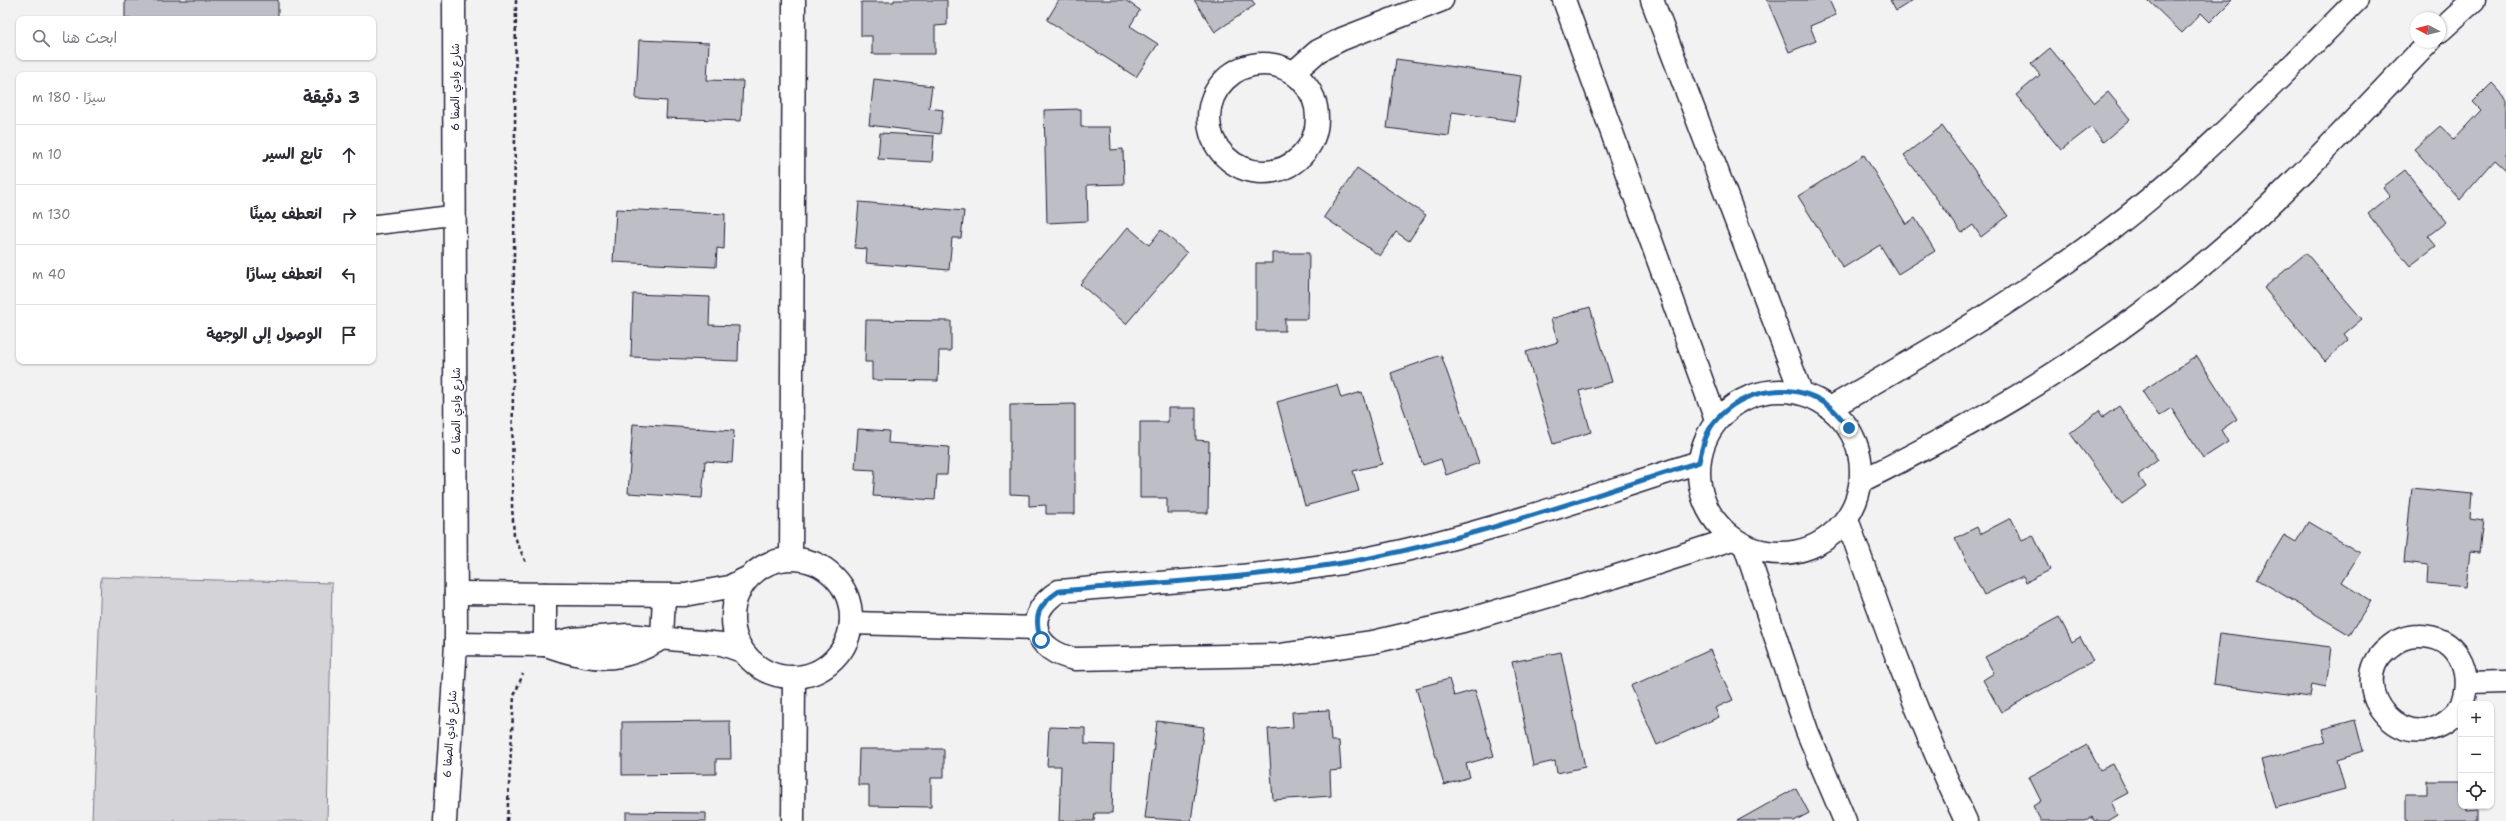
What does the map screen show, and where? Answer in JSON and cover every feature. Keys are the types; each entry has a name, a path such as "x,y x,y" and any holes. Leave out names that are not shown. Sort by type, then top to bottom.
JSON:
{"street":[{"name":"شارع وادي الصفا 6","path":"445,821 456,644 454,0"},
{"path":"791,558 794,0"},
{"path":"1294,72 1318,51 1342,39 1442,0"},
{"path":"1564,0 1716,420"},
{"path":"1652,0 1801,392"},
{"path":"1830,408 1978,322 2114,227 2179,174 2241,116 2357,0"},
{"path":"2446,26 2474,0"},
{"path":"1861,481 1942,441 2020,397 2161,299 2226,245 2288,187 2423,48"},
{"path":"1260,63 1278,65 1294,72 1306,85 1315,101 1317,120 1313,138 1304,154 1290,165 1273,171 1254,172 1238,166 1223,155 1214,140 1209,123 1210,106 1217,90 1228,76 1249,66 1260,63"},
{"path":"1778,390 1801,392 1830,408 1849,428 1859,454 1861,481 1856,502 1846,520 1828,538 1804,550 1779,554 1754,550 1739,543 1716,524 1705,505 1699,484 1699,462 1704,440 1716,420 1733,404 1754,394 1778,390"},
{"path":"1699,462 1479,531 1368,558 1268,573 1059,591 1046,600 1038,613 1037,628 1041,640 1050,651 1061,657 1075,659 1281,655 1373,642 1463,621 1614,577 1739,543"},
{"path":"1846,520 1903,678 1936,758 1966,821"},
{"path":"1739,543 1807,731 1845,821"},
{"path":"456,593 664,596 707,593 729,587 747,578 760,568 775,561 791,558 810,561 828,570 842,585 849,603 851,623 847,640 839,655 831,663 811,675 794,679 774,676 756,666 742,651 734,633 732,614 737,595 747,578"},
{"path":"539,645 540,594"},
{"path":"662,638 664,596"},
{"path":"851,623 1037,628"},
{"path":"456,644 539,645 600,636 628,635 722,644 742,651"},
{"path":"2458,711 2451,720 2437,728 2421,731 2404,728 2390,721 2379,708 2373,693 2372,678 2376,663 2384,651 2396,641 2410,636 2426,636 2440,639 2452,648 2462,660 2467,683 2467,691 2463,701"},
{"path":"793,821 794,679"},
{"path":"2467,683 2506,682"}],"lane":[{"path":"376,225 455,215"}],"path":[{"path":"516,0 513,523 514,535 540,594"},
{"path":"507,821 514,696 531,658 539,645"}],"shaded area":[{"path":"101,577 332,583 327,821 92,821"}],"building":[{"path":"125,0 278,0 278,16 125,16"},
{"path":"894,0 947,0 947,25 935,26 935,54 872,54 872,36 861,36 861,2 894,2"},
{"path":"1059,0 1125,0 1140,10 1130,26 1158,44 1136,77 1047,20"},
{"path":"1194,0 1252,0 1255,5 1215,32"},
{"path":"1767,0 1829,0 1836,15 1810,26 1816,41 1789,52"},
{"path":"1890,0 1913,0 1896,11"},
{"path":"2148,0 2232,0 2210,22 2201,13 2182,33"},
{"path":"639,40 709,43 707,80 743,81 741,121 666,118 667,101 636,99"},
{"path":"2050,48 2095,103 2108,92 2130,119 2103,142 2091,127 2061,150 2016,95 2040,75 2031,64"},
{"path":"1396,59 1521,76 1515,121 1452,112 1449,136 1387,128"},
{"path":"874,79 932,86 929,108 943,110 940,134 869,125"},
{"path":"2492,83 2506,98 2506,170 2495,160 2460,200 2414,149 2440,126 2454,139 2481,110 2473,102"},
{"path":"1081,109 1081,127 1110,127 1111,150 1123,149 1124,184 1087,185 1088,221 1047,223 1044,110"},
{"path":"1942,126 2008,216 1981,237 1973,225 1962,233 1904,155"},
{"path":"880,133 934,136 932,162 878,159"},
{"path":"1864,155 1906,224 1915,218 1935,251 1898,274 1880,245 1843,268 1798,196"},
{"path":"1357,168 1426,215 1409,241 1396,232 1380,256 1324,217"},
{"path":"2405,170 2446,222 2428,236 2436,246 2410,266 2368,214 2390,196 2383,187"},
{"path":"859,202 964,211 961,238 952,238 949,270 866,263 867,249 855,248"},
{"path":"616,209 725,214 724,249 717,248 716,267 613,262"},
{"path":"1128,227 1149,245 1161,230 1187,253 1126,324 1080,284"},
{"path":"1272,253 1309,253 1308,319 1285,319 1285,331 1256,331 1256,263 1272,263"},
{"path":"2306,253 2362,319 2344,334 2349,340 2325,361 2264,288"},
{"path":"633,294 710,297 709,325 739,326 738,361 631,357"},
{"path":"1590,307 1612,382 1579,391 1591,432 1553,444 1526,352 1558,342 1551,319"},
{"path":"866,320 951,321 951,351 939,351 938,381 872,380 872,362 865,362"},
{"path":"1441,355 1479,463 1446,475 1441,459 1423,465 1391,373"},
{"path":"2197,356 2237,419 2221,430 2228,442 2203,458 2171,408 2159,416 2142,391"},
{"path":"1337,385 1341,398 1362,392 1382,464 1353,471 1359,491 1305,506 1277,402"},
{"path":"1075,404 1075,514 1046,514 1046,505 1029,506 1029,495 1010,494 1010,405"},
{"path":"2119,406 2158,460 2138,475 2146,487 2122,504 2070,433 2099,411 2103,417"},
{"path":"1168,408 1196,408 1196,440 1209,441 1208,513 1167,513 1167,498 1140,498 1140,422 1168,422"},
{"path":"633,424 734,431 732,463 705,461 702,498 628,493"},
{"path":"858,429 889,431 888,443 949,447 947,475 937,475 935,500 873,496 875,470 855,469"},
{"path":"2412,488 2472,494 2470,518 2483,520 2479,553 2470,552 2466,587 2427,583 2428,565 2404,562"},
{"path":"2011,518 2022,540 2033,535 2050,570 2026,582 2023,576 1984,595 1955,538 1977,527 1980,534"},
{"path":"2308,522 2360,553 2342,582 2371,601 2350,635 2257,579 2284,535 2296,542"},
{"path":"2059,617 2072,642 2080,637 2093,661 2001,712 1983,680 1994,673 1985,657"},
{"path":"2219,633 2331,647 2326,687 2312,684 2310,697 2213,684"},
{"path":"1710,650 1733,700 1715,708 1719,717 1657,745 1631,686"},
{"path":"1561,652 1585,767 1557,773 1555,761 1533,766 1512,662"},
{"path":"1449,679 1454,696 1475,690 1494,756 1466,764 1470,777 1444,785 1416,688"},
{"path":"1329,710 1331,741 1339,741 1341,770 1330,771 1331,796 1273,800 1268,729 1293,727 1292,712"},
{"path":"2355,720 2363,751 2337,759 2345,789 2275,808 2261,760 2326,742 2322,729"},
{"path":"730,721 731,759 716,759 716,774 622,775 622,722"},
{"path":"1157,721 1204,727 1191,821 1145,818"},
{"path":"1049,727 1085,728 1085,744 1114,745 1112,813 1095,813 1094,821 1059,821 1061,766 1047,766"},
{"path":"2087,745 2100,770 2113,764 2128,793 2111,802 2118,815 2108,821 2094,821 2092,817 2085,821 2041,821 2033,806 2041,801 2029,777"},
{"path":"859,749 944,749 944,778 931,778 931,807 869,806 869,785 858,785"},
{"path":"2427,781 2458,781 2458,809 2467,809 2467,811 2478,810 2478,821 2406,821 2406,794 2427,794"},
{"path":"1796,788 1809,813 1794,821 1737,821"},
{"path":"626,812 706,813 706,821 626,821"}],"route":[{"path":"1041,640 1037,628 1038,613 1046,600 1059,591 1268,573 1354,561 1397,552 1479,531 1582,500 1699,462 1704,440 1716,420 1733,404 1754,394 1778,390 1801,392 1830,408 1849,428"}]}
